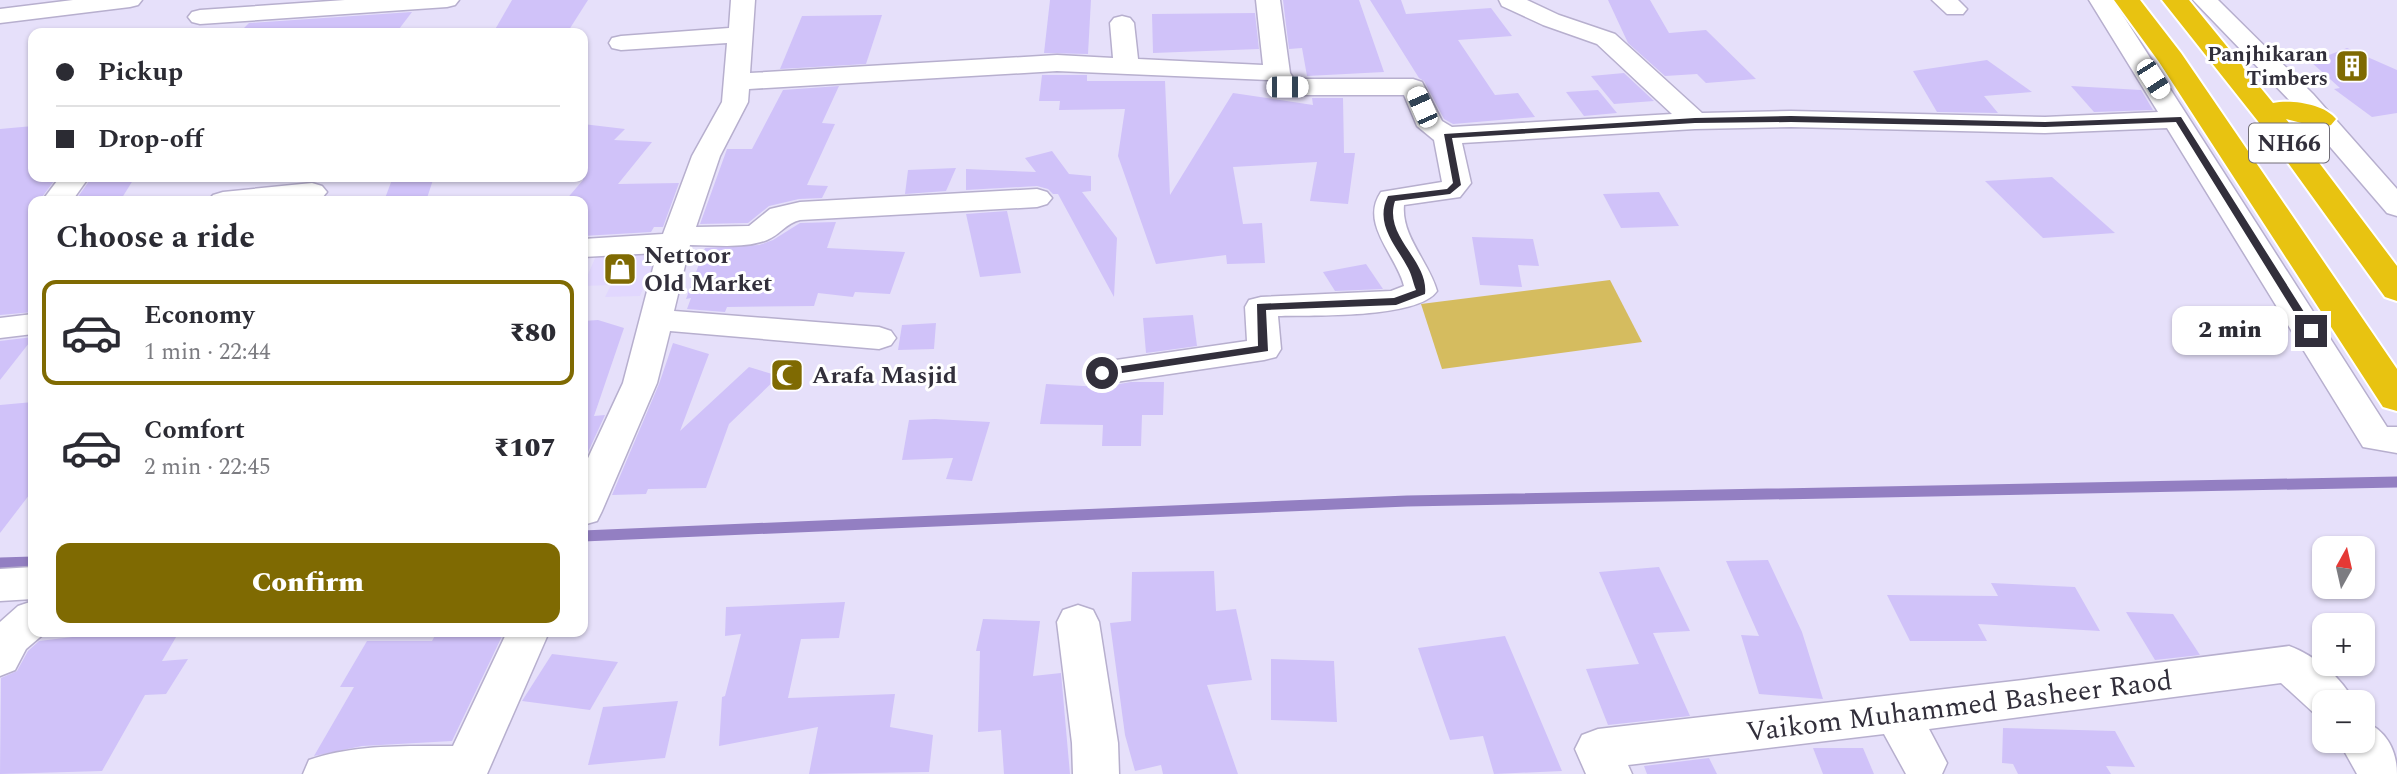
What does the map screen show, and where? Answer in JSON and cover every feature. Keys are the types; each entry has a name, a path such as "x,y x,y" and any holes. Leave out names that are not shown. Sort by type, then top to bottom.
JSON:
{"highway":[{"name":"NH66","path":"2127,0 2171,59 2392,390"},
{"name":"NH66","path":"2175,0 2267,114 2397,290"},
{"path":"2267,114 2277,109 2290,110 2321,119"}],"street":[{"path":"15,10 130,0"},
{"path":"199,17 447,0"},
{"path":"588,500 640,383 676,239 706,156 735,102 743,0"},
{"path":"1268,0 1277,73 1287,87 1413,87 1431,127 1447,136 1695,121 1791,119 2045,125 2178,119"},
{"path":"2101,0 2376,438 2397,440"},
{"path":"1510,1 1551,20 1606,39 1695,121"},
{"path":"2208,1 2321,119 2397,207"},
{"path":"1122,23 1126,65"},
{"path":"621,43 739,35"},
{"path":"735,82 1057,63 1277,73"},
{"path":"1102,373 1264,349 1261,307 1396,301 1421,291 1414,270 1394,239 1387,211 1391,198 1450,191 1457,183 1447,136"},
{"path":"2365,173 2397,178"},
{"path":"263,196 313,190"},
{"path":"588,248 746,236 759,233 781,215 800,211 1037,198"},
{"path":"656,320 879,338"},
{"path":"0,328 28,325"},
{"path":"0,585 28,583"},
{"path":"0,658 10,638 28,622"},
{"path":"1077,622 1095,743 1096,774"},
{"path":"326,774 406,766 466,771 526,637"},
{"name":"Vaikom Muhammed Basheer Raod","path":"1609,774 1598,749 2289,664 2318,690"},
{"path":"1896,714 1924,763"}],"shaded area":[{"name":"Nettoor Old Market","path":"658,254 640,296 605,297 611,285 588,286 588,274 596,256"},
{"path":"1610,280 1642,342 1442,369 1421,304"}],"building":[{"path":"512,0 588,0 570,28 496,28"},
{"path":"1050,0 1091,0 1088,54 1044,53"},
{"path":"1283,0 1359,0 1384,72 1307,76 1302,48 1289,49"},
{"path":"1370,0 1401,0 1406,14 1491,8 1512,36 1458,40 1495,95 1518,93 1535,117 1453,124 1444,119 1424,81 1419,78"},
{"path":"1608,0 1650,0 1669,33 1706,30 1756,79 1706,83 1697,74 1665,76 1628,43"},
{"path":"412,12 400,28 244,28 249,23"},
{"path":"1255,13 1259,49 1153,53 1152,14"},
{"path":"882,15 866,64 780,69 802,16"},
{"path":"2347,48 2397,70 2397,113 2372,117 2334,89 2340,88 2311,62"},
{"path":"1987,60 2032,92 1984,96 1998,113 1937,112 1913,71"},
{"path":"1624,73 1654,101 1614,104 1591,76"},
{"path":"1042,75 1087,75 1087,81 1165,81 1170,195 1233,93 1313,105 1312,98 1343,98 1344,153 1355,153 1348,204 1310,201 1317,162 1233,167 1243,224 1262,223 1265,263 1227,264 1226,255 1156,264 1118,156 1125,109 1059,110 1060,101 1039,101"},
{"path":"839,86 822,123 835,124 807,185 828,186 822,198 799,199 769,206 748,223 700,224 727,149 752,149 783,90"},
{"path":"2071,86 2141,90 2153,110 2094,112"},
{"path":"1598,90 1617,113 1584,116 1566,92"},
{"path":"588,125 625,129 614,140 652,142 618,184 679,183 663,227 654,227 651,232 588,236 588,196 569,196 581,182 588,182"},
{"path":"28,126 28,182 53,182 43,196 28,196 28,312 0,315 0,129"},
{"path":"1052,151 1069,174 1091,176 1091,191 1082,192 1117,238 1114,297 1058,194 1037,186 966,190 966,169 1036,172 1025,158"},
{"path":"956,168 946,191 905,194 908,170"},
{"path":"2052,177 2115,233 2043,238 1985,181"},
{"path":"88,182 132,182 123,196 79,196"},
{"path":"391,182 432,182 428,196 386,196"},
{"path":"1659,192 1679,226 1621,228 1603,194"},
{"path":"1007,211 1021,273 980,277 966,214"},
{"path":"836,222 827,248 905,252 890,294 855,292 853,297 818,293 814,306 727,307 725,312 687,309 691,298 686,299 705,248 759,245 773,240 800,223"},
{"path":"1472,237 1533,239 1539,266 1518,265 1522,287 1480,285"},
{"path":"1366,264 1383,289 1335,291 1323,272"},
{"path":"1193,315 1197,346 1146,353 1143,318"},
{"path":"598,320 624,328 594,416 605,415 588,452 588,321"},
{"path":"936,323 934,349 898,350 902,325"},
{"path":"28,338 28,344 0,380 0,341"},
{"path":"673,343 709,354 680,431 749,367 779,376 729,424 706,488 648,489 646,494 612,495 659,384"},
{"path":"1131,382 1164,382 1163,415 1142,415 1141,446 1102,446 1103,425 1040,424 1046,384 1102,387"},
{"path":"28,402 28,497 0,533 0,405"},
{"path":"909,420 990,422 972,481 946,479 953,458 902,460"},
{"path":"1768,560 1802,632 1823,699 1759,694 1741,635 1759,636 1726,561"},
{"path":"1659,567 1690,631 1653,633 1690,716 1608,725 1586,669 1639,664 1599,572"},
{"path":"1214,571 1216,611 1236,609 1252,680 1207,685 1238,774 1163,774 1161,765 1135,771 1125,735 1110,623 1131,621 1132,572"},
{"path":"1991,583 2075,587 2100,631 1978,624 1987,641 1910,641 1887,595 1998,596"},
{"path":"845,602 839,638 801,639 788,698 895,694 890,727 933,735 929,772 809,774 818,727 719,746 722,697 725,696 741,634 725,636 726,607"},
{"path":"2126,612 2173,614 2200,655 2155,660"},
{"path":"983,619 1040,621 1033,676 1061,673 1070,774 1004,774 1001,730 978,732 980,651 976,651"},
{"path":"1505,636 1562,771 1494,774 1483,736 1450,740 1418,648"},
{"path":"72,637 176,637 162,661 188,659 166,694 145,695 102,771 0,774 1,678 17,671 28,651 39,641"},
{"path":"434,637 502,637 452,741 362,746 314,756 354,687 340,687 367,641 432,641"},
{"path":"552,654 618,662 590,710 522,701"},
{"path":"1271,659 1334,661 1337,722 1271,720"},
{"path":"678,701 665,758 588,765 603,707"},
{"path":"2003,728 2115,731 2135,767 2106,766 2111,774 2018,774 2013,764 2002,763"},
{"path":"1813,748 1863,748 1874,774 1823,774"},
{"path":"1709,758 1717,774 1647,774 1644,766"}],"waterway":[{"path":"588,536 1407,501 2397,482"},
{"path":"0,563 28,562"}],"place":[{"name":"Panjhikaran Timbers","path":"2352,66"},
{"name":"Nettoor Old Market","path":"620,269"},
{"name":"Arafa Masjid","path":"787,375"}],"route":[{"path":"1102,373 1264,349 1261,307 1396,301 1421,291 1414,270 1394,239 1387,211 1391,198 1450,191 1457,183 1447,136 1695,121 1791,119 2045,125 2178,119 2311,331"}]}
